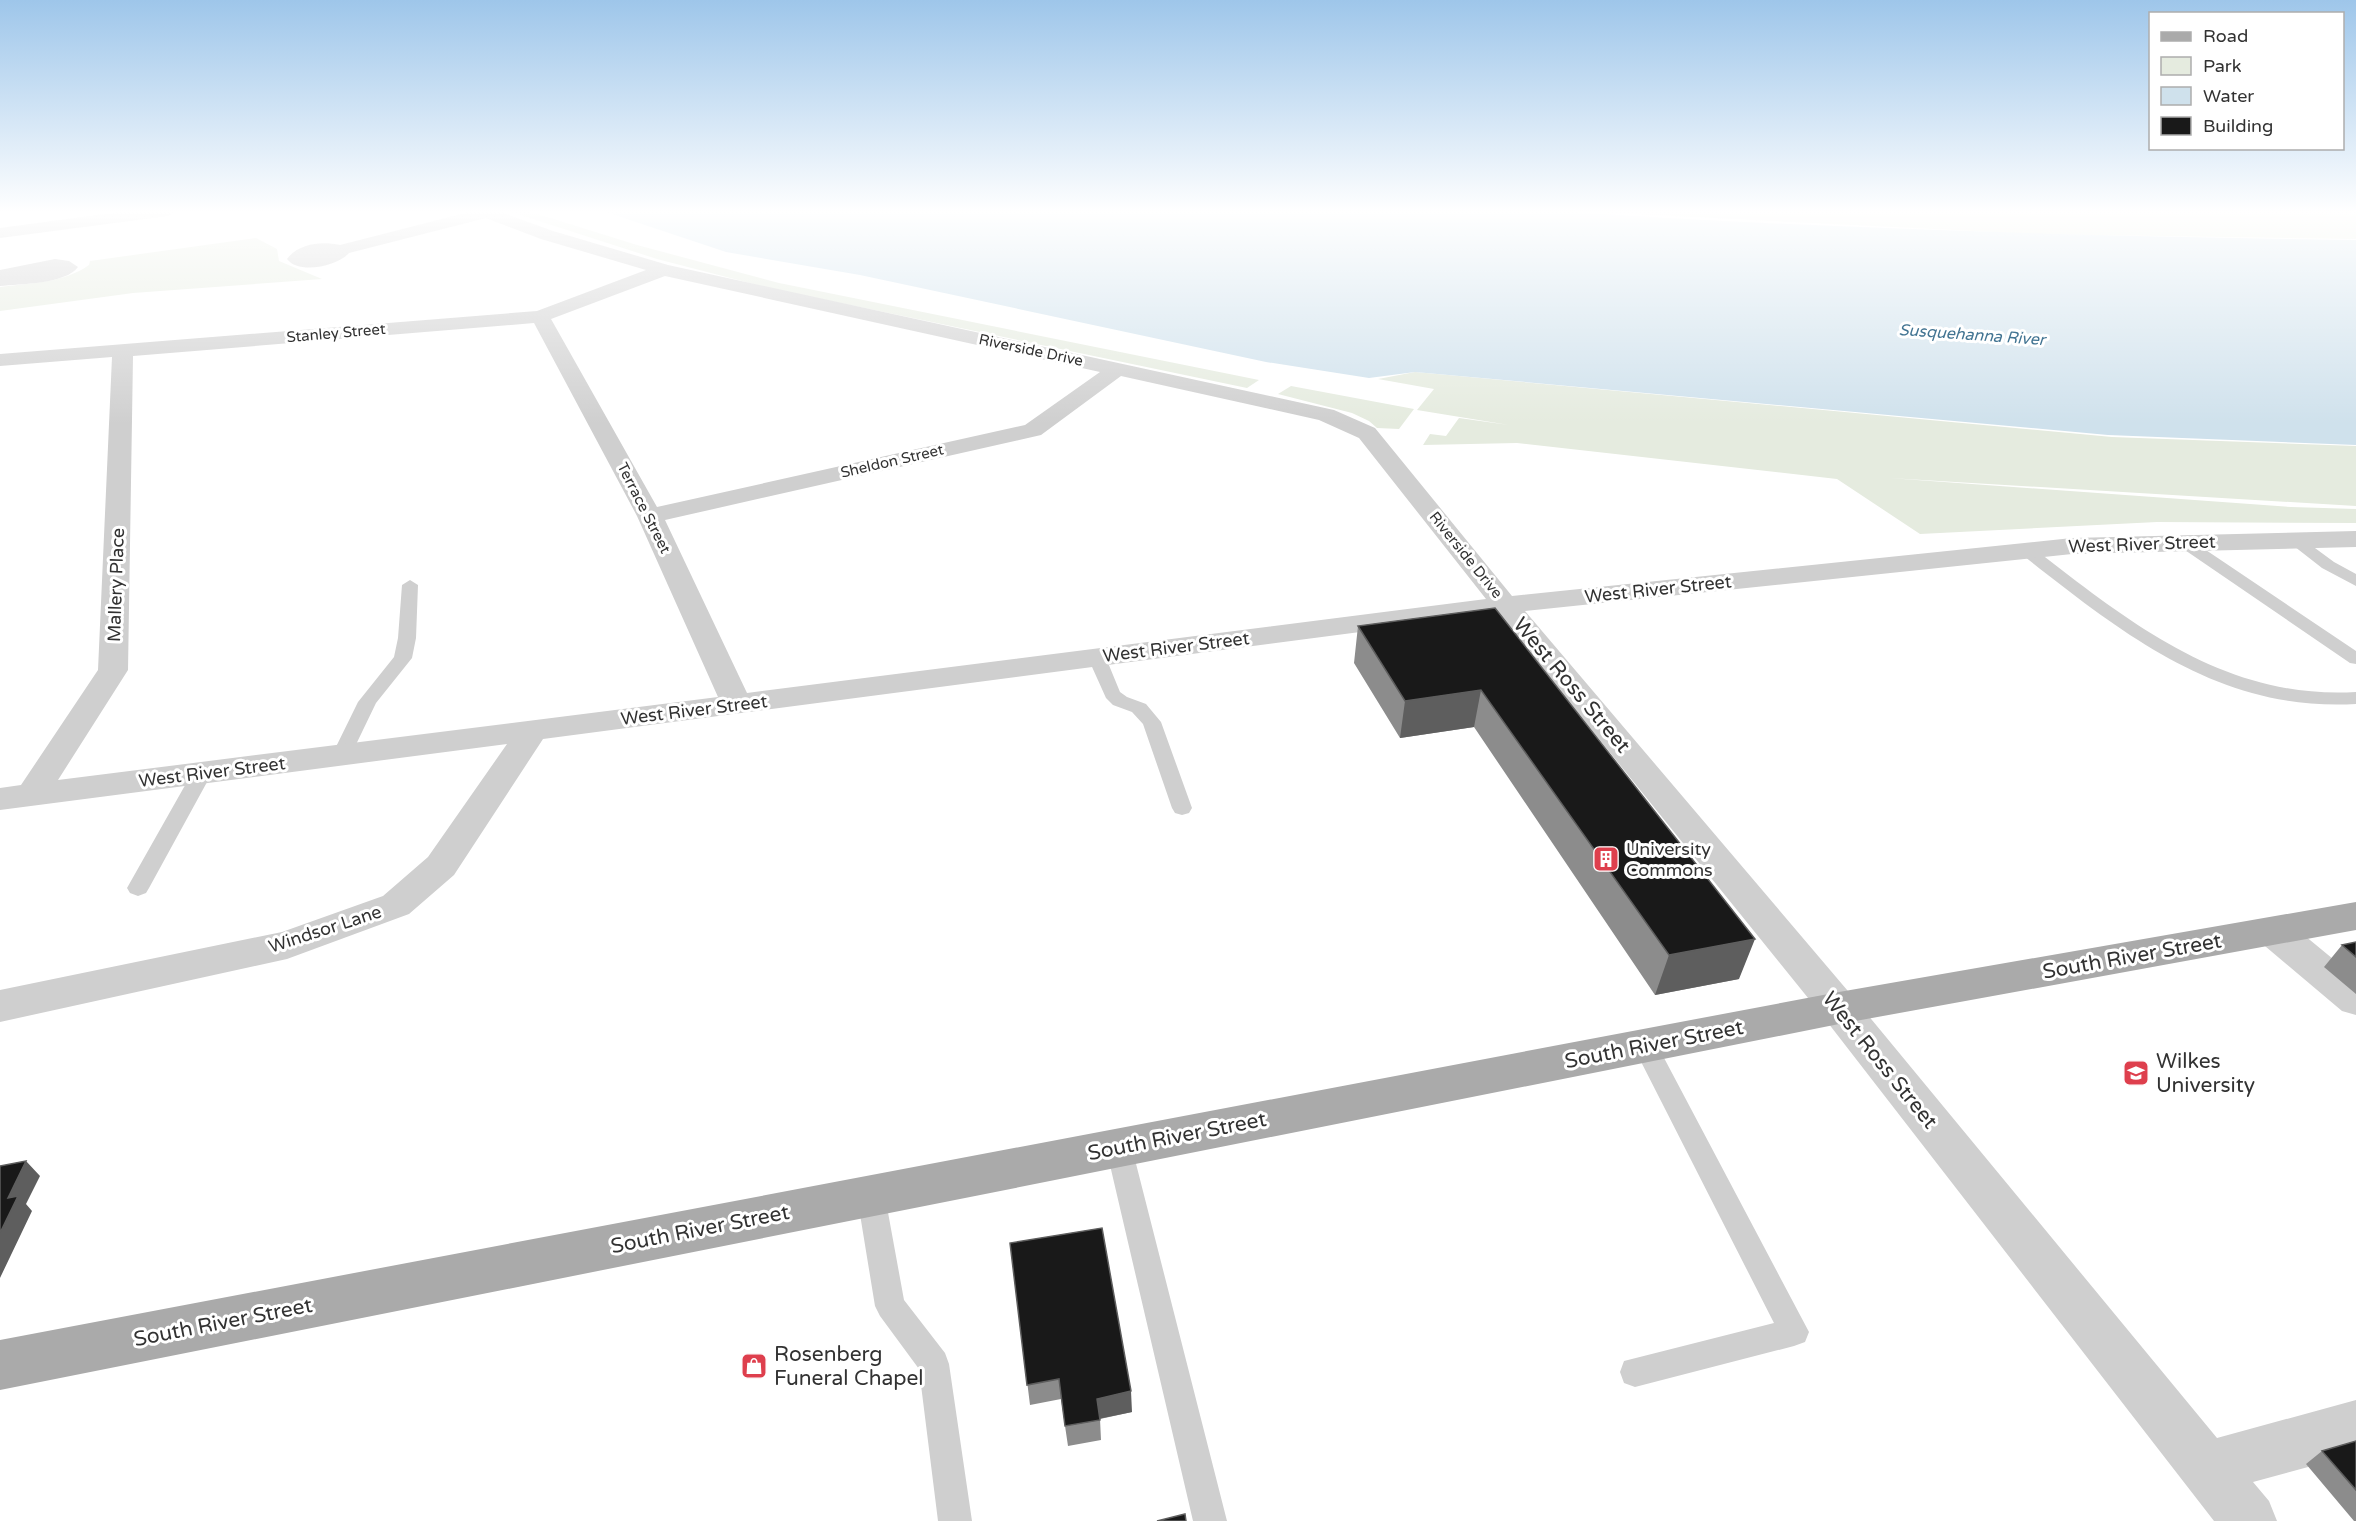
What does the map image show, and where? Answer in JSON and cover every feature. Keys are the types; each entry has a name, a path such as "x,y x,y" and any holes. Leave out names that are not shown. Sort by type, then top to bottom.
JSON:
{"main road":[{"name":"South River Street","path":"0,1365 1839,1008 2356,916"}],"street":[{"name":"Stanley Street","path":"0,360 540,317 632,282"},
{"name":"Riverside Drive","path":"719,282 1326,415 1367,433 1505,605"},
{"name":"Terrace Street","path":"540,317 650,516 737,704"},
{"name":"Mallery Place","path":"32,795 113,670 123,350"},
{"name":"Sheldon Street","path":"650,516 1033,430 1118,369"},
{"name":"West River Street","path":"0,800 1505,605 2072,546 2295,540 2353,541"},
{"name":"West Ross Street","path":"1505,605 1839,1008 2249,1521"},
{"name":"Windsor Lane","path":"0,1006 287,945 396,905 441,866 533,730"},
{"path":"2273,931 2356,1000"},
{"path":"2207,1468 2356,1427"}],"lane":[{"path":"2295,540 2328,565 2356,581"},
{"path":"2185,543 2356,659"},
{"path":"2026,550 2117,619 2193,666 2221,677 2284,695 2334,700 2356,698"},
{"path":"342,755 367,702 403,658 407,638 410,585"},
{"path":"1097,658 1112,694 1120,701 1139,708 1152,722 1182,808"},
{"path":"138,888 202,773"},
{"path":"1635,1372 1794,1332 1645,1046"},
{"path":"1119,1148 1210,1521"},
{"path":"871,1196 890,1306 934,1364 956,1521"}],"green space":[{"path":"282,282 133,293 0,311 0,287 35,283"},
{"path":"746,282 775,282 1259,380 1247,388"},
{"path":"1415,372 2112,437 2356,446 2356,506 1889,478 2291,507 2356,509 2356,523 2157,522 1920,534 1837,479 1517,443 1423,445 1430,434 1446,436 1459,418 1509,425 1417,410 1434,389 1378,379"},
{"path":"1291,386 1414,409 1399,429 1377,428 1369,421 1352,413 1278,394"}],"water":[{"name":"Susquehanna River","path":"893,282 2356,282 2356,445 2108,435 1415,372 1369,378 1266,362"}],"building":[{"path":"1495,608 1755,939 1669,955 1481,690 1405,701 1358,626"},
{"path":"2356,942 2356,957 2342,945"},
{"path":"26,1161 8,1198 18,1196 0,1233 0,1166"},
{"path":"1102,1228 1131,1391 1097,1399 1100,1420 1065,1426 1059,1379 1027,1385 1010,1243"},
{"path":"2356,1441 2356,1490 2322,1451"},
{"path":"1185,1514 1186,1521 1157,1521"}],"place":[{"name":"University Commons","path":"1606,859"},
{"name":"Wilkes University","path":"2136,1073"},
{"name":"Rosenberg Funeral Chapel","path":"754,1366"}]}
